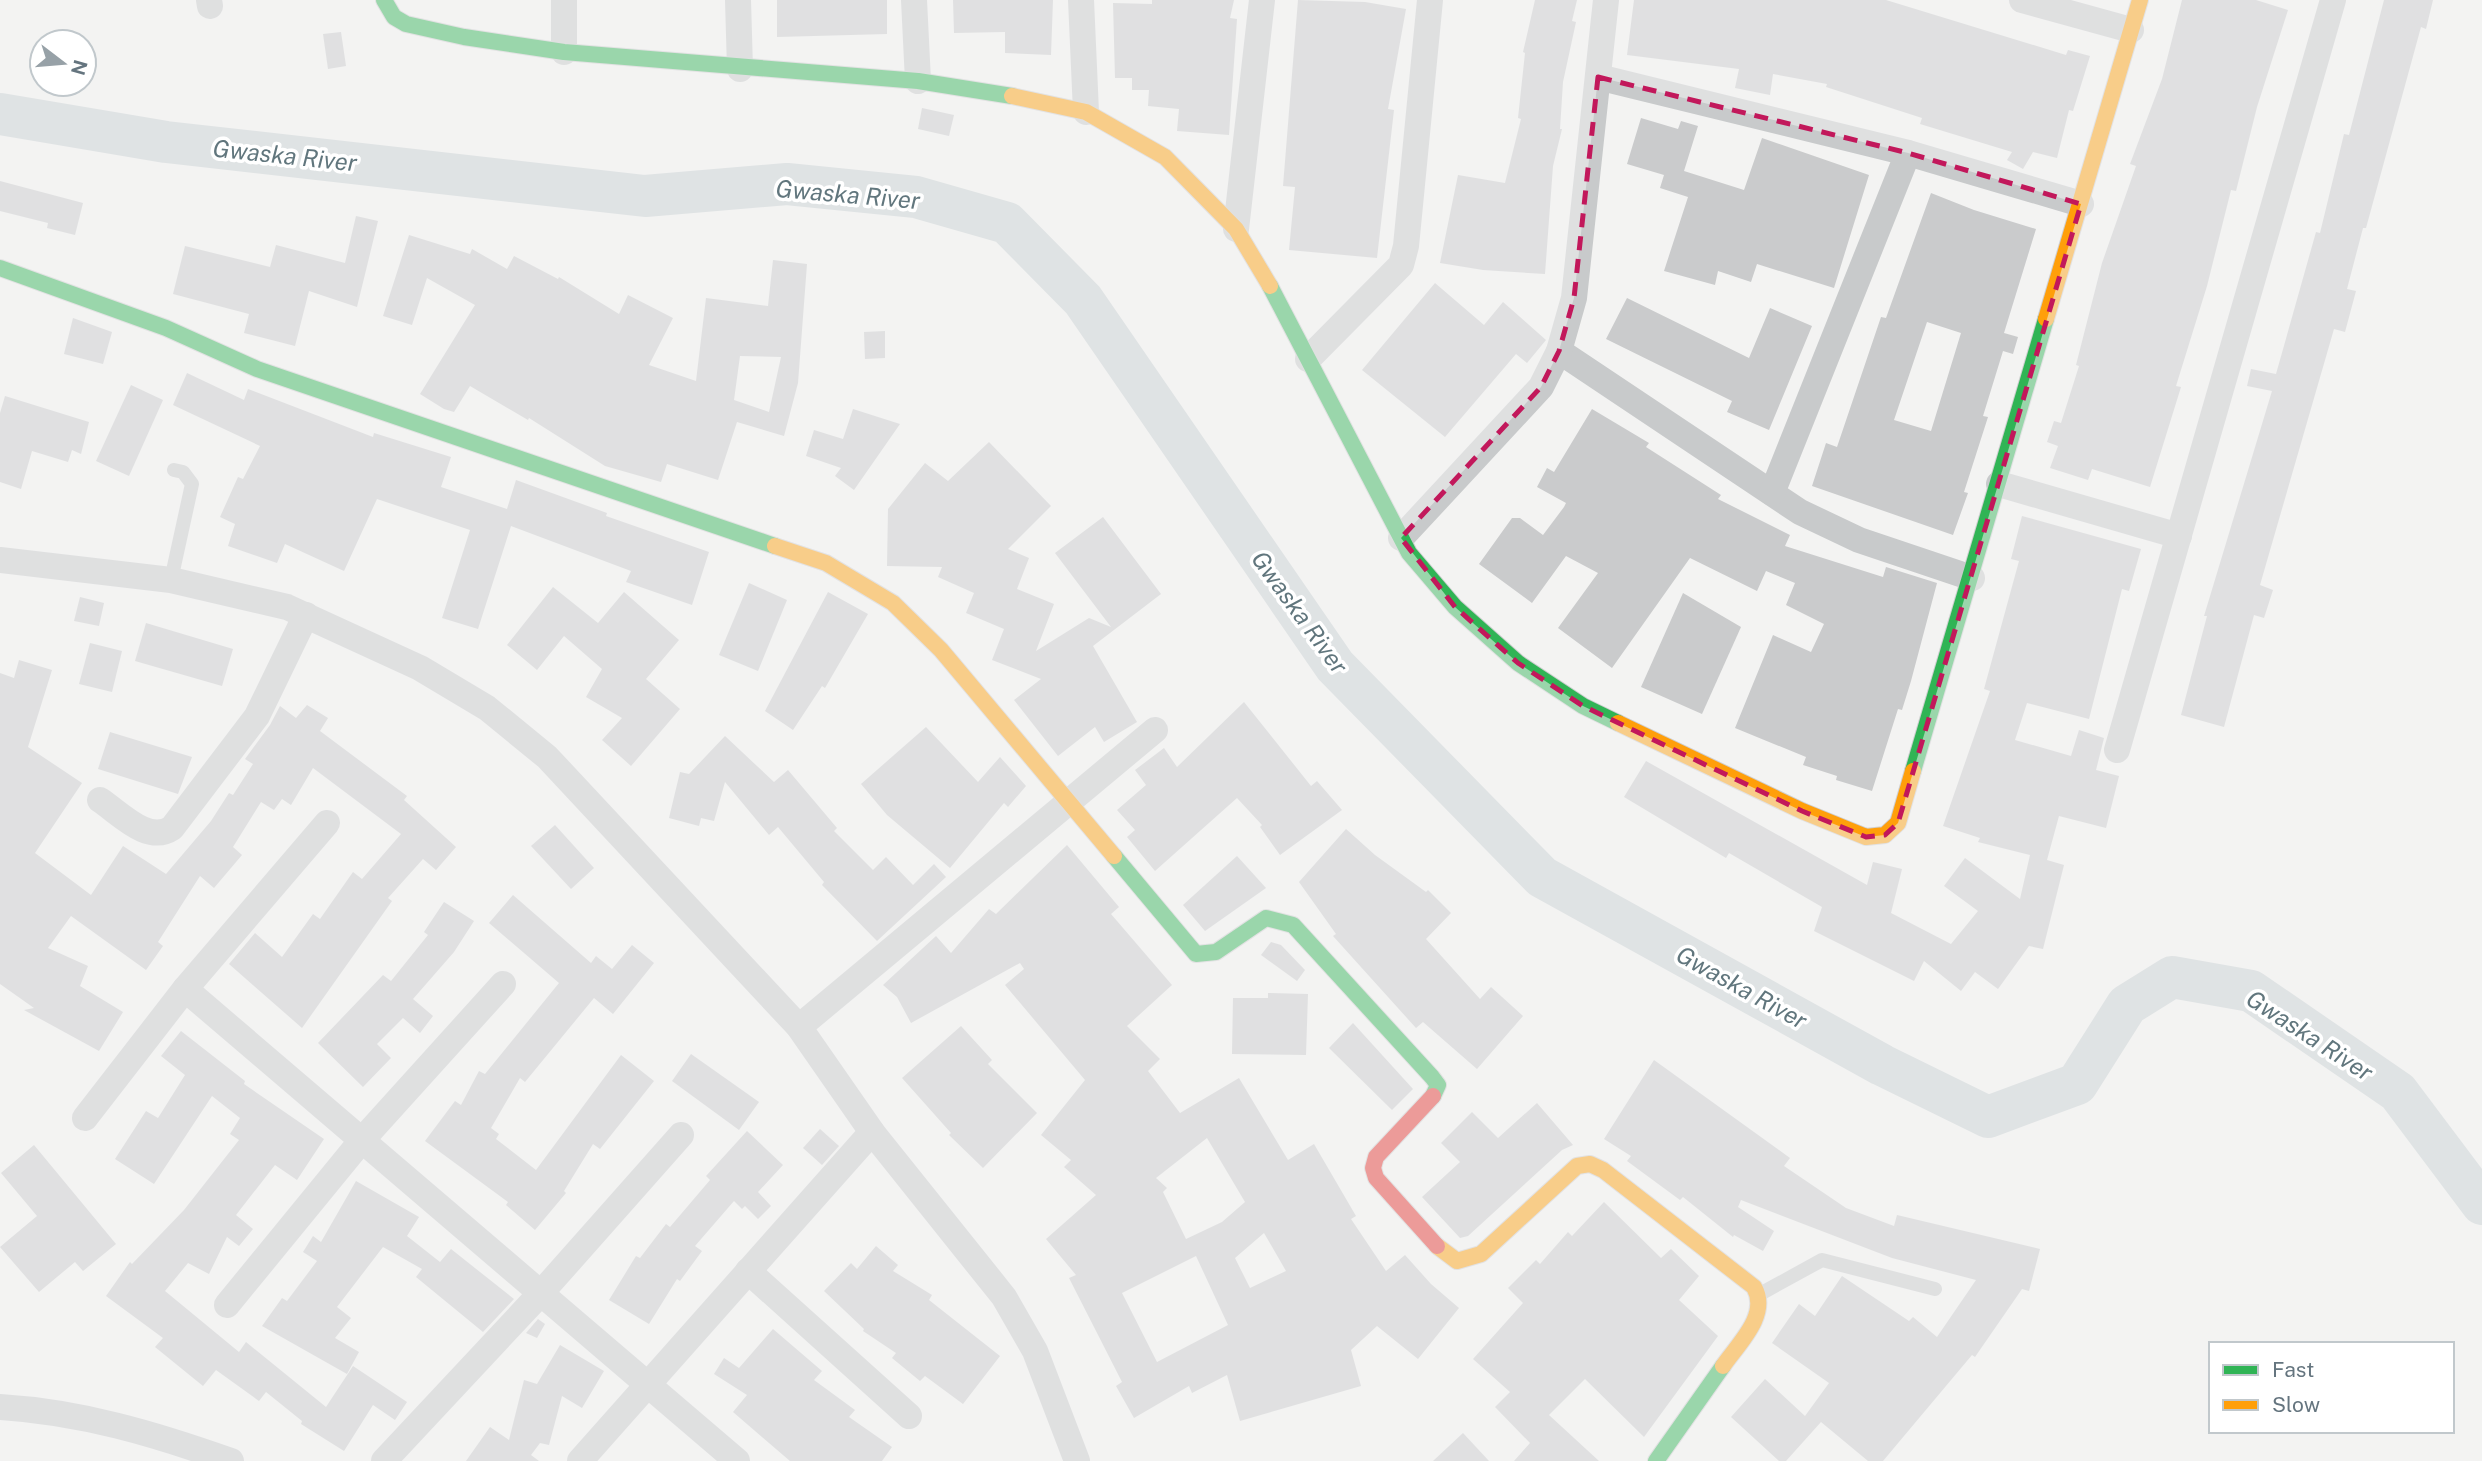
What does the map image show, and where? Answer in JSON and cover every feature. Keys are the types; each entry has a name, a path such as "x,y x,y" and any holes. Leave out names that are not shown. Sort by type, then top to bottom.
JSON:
{"street":[{"path":"384,0 394,17 424,30 564,52 740,69 918,81 1020,97 1086,113 1165,157 1236,229 1308,359 1409,553 1455,607 1518,663 1583,706 1802,811 1866,837 1885,835 1898,823 2140,0"},
{"path":"564,0 564,52"},
{"path":"738,0 740,69"},
{"path":"914,0 918,81"},
{"path":"1081,0 1086,113"},
{"path":"1236,229 1262,0"},
{"path":"1308,359 1401,265 1406,246 1430,0"},
{"path":"1401,538 1541,387 1559,351 1574,298 1606,0"},
{"path":"2022,0 2131,30"},
{"path":"2117,750 2333,0"},
{"path":"1598,78 1908,153 2081,204"},
{"path":"1772,493 1908,153"},
{"path":"0,268 166,328 257,369 826,563 893,603 941,650 1196,954 1216,952 1266,918 1293,925 1432,1077 1438,1085 1431,1102 1376,1157 1373,1168 1376,1178 1454,1262 1468,1262 1481,1254 1577,1166 1590,1164 1603,1170 1740,1274 1760,1294 1761,1307 1754,1322 1656,1461"},
{"path":"1559,351 1800,512 1859,540 1972,578"},
{"path":"1999,484 2179,536"},
{"path":"0,560 172,580 287,607 420,668 487,708 547,757 799,1027 872,1132 1004,1297 1035,1351 1077,1461"},
{"path":"100,800 150,834 163,834 172,828 257,716 306,615"},
{"path":"799,1027 1155,730"},
{"path":"85,1118 185,989 327,823"},
{"path":"227,1305 362,1140 503,984"},
{"path":"185,989 737,1461"},
{"path":"580,1461 872,1132"},
{"path":"384,1461 541,1293 681,1135"},
{"path":"748,1272 909,1416"},
{"path":"0,1407 69,1413 109,1422 231,1461"}],"lane":[{"path":"172,580 192,484 183,472 174,470"},
{"path":"1760,1294 1822,1260 1935,1289"}],"highlighted area":[{"path":"1598,77 1908,153 2081,204 1898,823 1885,835 1866,837 1802,811 1583,706 1518,663 1455,607 1401,538 1541,387 1559,351 1574,298"}],"building":[{"path":"777,0 887,0 887,34 777,37"},
{"path":"953,0 1053,0 1051,55 1005,53 1005,32 954,33"},
{"path":"1152,0 1234,0 1230,18 1237,19 1229,135 1177,131 1179,109 1148,106 1149,90 1132,90 1132,78 1115,78 1113,3 1152,4"},
{"path":"1298,0 1365,2 1406,9 1388,109 1394,110 1377,258 1289,250 1295,187 1283,186"},
{"path":"1535,0 1577,0 1572,21 1576,22 1563,82 1562,129 1553,166 1545,274 1483,270 1440,263 1458,175 1505,183 1521,119 1518,118 1523,52"},
{"path":"1634,0 1886,0 2066,55 2068,50 2090,56 2073,111 2069,110 2057,158 2033,152 2023,169 2007,160 2012,152 1920,124 1922,118 1826,87 1827,84 1773,74 1770,95 1735,88 1739,69 1627,55"},
{"path":"2182,0 2256,0 2288,10 2257,107 2236,191 2231,190 2207,286 2176,386 2181,387 2150,487 2092,469 2088,480 2050,468 2058,446 2047,442 2054,421 2061,423 2079,366 2076,365 2102,263 2136,166 2130,164 2162,79"},
{"path":"2384,0 2433,0 2426,29 2421,27 2366,228 2363,228 2347,289 2356,291 2345,332 2334,329 2260,585 2273,590 2264,618 2254,615 2224,727 2181,715 2207,616 2204,616 2272,391 2247,386 2251,369 2276,374 2316,232 2320,233 2344,134 2349,135"},
{"path":"341,32 346,66 328,69 323,34"},
{"path":"922,108 954,115 949,136 918,129"},
{"path":"1641,118 1678,129 1681,121 1698,126 1684,171 1744,190 1762,138 1869,175 1834,288 1757,264 1751,282 1718,271 1715,285 1664,271 1688,197 1660,188 1664,175 1627,164"},
{"path":"0,181 83,203 75,235 47,228 48,223 0,211"},
{"path":"1931,193 1974,210 2036,229 2004,333 2018,337 2013,354 2003,351 1983,416 1988,417 1964,492 1968,493 1953,535 1812,486 1826,443 1837,447 1881,317 1886,318","holes":["1927,322 1961,333 1931,431 1894,420"]},
{"path":"356,216 378,221 357,307 309,291 295,346 244,333 249,314 173,294 185,246 270,267 276,245 345,263"},
{"path":"409,235 470,254 472,249 507,269 514,256 558,279 559,277 619,314 628,295 673,318 649,365 696,381 706,298 768,306 773,260 807,264 798,383 784,436 737,422 718,480 667,464 661,482 605,466 529,418 528,420 470,386 454,412 444,409 420,394 475,305 427,278 412,325 383,316","holes":["740,356 781,357 769,412 734,400"]},
{"path":"1435,283 1484,325 1503,302 1546,340 1527,363 1516,354 1445,437 1362,370"},
{"path":"1627,298 1749,358 1770,308 1812,326 1769,430 1727,412 1732,401 1606,339"},
{"path":"73,318 112,332 103,364 64,354"},
{"path":"885,331 885,358 865,359 864,332"},
{"path":"187,373 244,400 248,389 373,437 374,433 451,457 441,487 507,509 516,480 607,513 606,516 709,552 692,605 626,582 631,571 511,526 478,629 442,618 470,530 377,499 344,571 285,544 277,563 228,546 235,524 220,517 238,477 243,479 260,446 173,405"},
{"path":"131,385 163,400 129,476 96,461"},
{"path":"5,396 89,422 81,454 72,450 68,462 32,451 21,489 0,482 0,413"},
{"path":"853,409 900,424 854,490 835,476 841,468 806,456 814,430 843,439"},
{"path":"1592,409 1649,443 1646,447 1721,495 1718,499 1790,535 1785,546 1883,577 1886,567 1937,583 1902,710 1898,709 1872,791 1836,780 1837,776 1803,765 1806,757 1735,728 1773,635 1811,652 1824,624 1786,605 1795,583 1766,571 1757,591 1690,558 1612,668 1558,628 1598,573 1566,556 1532,603 1479,564 1512,518 1520,518 1543,535 1564,507 1566,503 1537,487 1547,468 1554,472"},
{"path":"989,442 1051,506 1008,549 1029,558 1017,589 1054,604 1036,651 1089,618 1111,627 1055,553 1103,517 1161,594 1093,646 1137,722 1104,742 1095,727 1058,756 1014,700 1041,679 992,660 1004,629 966,613 974,593 938,577 942,567 887,566 888,509 925,463 948,481"},
{"path":"2022,516 2141,549 2129,591 2122,589 2089,719 2027,703 2015,740 2071,756 2079,730 2104,738 2096,770 2119,776 2106,828 2059,816 2047,860 2064,865 2043,949 2029,946 1998,989 1975,972 1961,991 1924,961 1914,981 1814,931 1822,907 1729,853 1726,858 1624,797 1646,761 1867,885 1873,862 1902,869 1891,913 1951,944 1978,911 1944,886 1965,858 2020,899 2030,855 1978,842 1980,838 1943,826 1990,691 1984,689 2019,561 2011,559"},
{"path":"749,583 787,600 758,671 719,655"},
{"path":"553,587 598,623 624,592 679,640 646,679 680,709 631,766 602,740 622,718 586,697 602,669 564,636 537,670 507,645"},
{"path":"828,592 868,614 825,688 822,686 793,730 765,711"},
{"path":"1683,593 1741,627 1702,714 1641,687"},
{"path":"80,597 104,603 99,626 74,621"},
{"path":"146,623 233,649 222,686 135,661"},
{"path":"90,643 122,651 112,692 79,684"},
{"path":"19,660 52,670 28,747 82,783 35,853 91,895 123,846 166,874 211,821 229,793 233,795 253,764 245,759 270,725 280,706 296,718 307,705 328,718 320,731 407,796 404,800 456,847 436,870 423,859 388,898 392,901 302,1028 229,964 255,933 282,957 313,914 320,919 353,872 362,879 401,834 313,768 291,805 282,799 274,810 261,802 233,847 242,855 214,888 200,876 158,942 163,946 146,970 71,916 48,948 88,966 80,986 123,1012 99,1051 24,1010 34,1008 0,984 0,673 14,678"},
{"path":"1244,702 1311,786 1317,781 1342,810 1280,855 1260,827 1262,825 1237,798 1155,871 1127,837 1135,830 1117,810 1146,785 1135,770 1164,748 1177,767"},
{"path":"926,727 978,782 1000,757 1026,786 1008,807 1004,803 950,868 887,815 861,784"},
{"path":"110,732 192,757 178,794 98,769"},
{"path":"725,736 774,782 788,770 837,828 834,831 873,870 886,857 913,885 934,864 946,877 877,941 822,885 824,882 778,827 769,835 725,782 714,821 701,818 699,826 669,818 680,772 689,774"},
{"path":"555,825 594,868 571,889 531,846"},
{"path":"1346,829 1375,855 1426,892 1428,890 1451,913 1426,939 1480,999 1491,987 1523,1016 1477,1069 1423,1022 1416,1028 1333,936 1336,934 1299,882"},
{"path":"1067,845 1119,907 1111,914 1172,985 1127,1026 1160,1059 1148,1071 1180,1113 1239,1078 1288,1160 1314,1144 1356,1216 1351,1219 1386,1271 1405,1255 1431,1284 1459,1308 1418,1359 1377,1326 1351,1350 1361,1386 1240,1421 1227,1375 1192,1393 1189,1386 1134,1418 1116,1386 1122,1382 1069,1278 1076,1275 1046,1239 1096,1195 1064,1167 1071,1160 1041,1135 1085,1080 1005,985 1024,969 1020,963 911,1023 897,997 883,985 936,936 951,953 989,909 996,914","holes":["1207,1138 1245,1202 1222,1222 1186,1239 1163,1192 1167,1188 1156,1178","1264,1233 1286,1271 1250,1288 1235,1258","1196,1256 1228,1325 1157,1362 1122,1293"]},
{"path":"1237,856 1266,888 1205,931 1183,905"},
{"path":"513,895 591,963 596,956 612,969 632,945 654,963 613,1014 594,998 525,1082 520,1078 491,1128 499,1134 496,1139 536,1170 621,1055 654,1081 600,1149 593,1144 564,1191 566,1193 535,1230 506,1205 508,1202 425,1141 455,1101 461,1105 479,1071 485,1074 559,983 489,923"},
{"path":"444,902 474,921 454,952 413,999 433,1016 420,1033 403,1018 377,1044 391,1058 363,1087 318,1043 383,975 391,981 428,935 424,932"},
{"path":"1271,942 1281,945 1305,970 1297,981 1261,955"},
{"path":"1268,993 1308,994 1306,1055 1232,1054 1233,998 1268,998"},
{"path":"1353,1023 1413,1089 1392,1110 1329,1048"},
{"path":"961,1026 992,1060 988,1064 1037,1113 983,1168 949,1135 951,1133 902,1078"},
{"path":"181,1031 245,1081 244,1084 324,1139 297,1180 275,1165 236,1215 253,1229 239,1246 227,1237 209,1274 188,1263 165,1291 239,1352 246,1342 326,1407 353,1366 407,1402 395,1420 373,1405 344,1451 301,1424 302,1421 266,1392 259,1401 216,1370 203,1386 155,1347 163,1338 106,1296 130,1262 132,1264 184,1210 239,1140 230,1134 240,1118 212,1096 154,1184 115,1159 146,1111 158,1118 185,1075 161,1056"},
{"path":"691,1054 759,1102 739,1130 672,1081"},
{"path":"1654,1060 1790,1158 1784,1166 1846,1208 1894,1226 1897,1215 2040,1249 2029,1291 2022,1289 1975,1357 1972,1355 1883,1461 1868,1461 1821,1422 1786,1461 1779,1461 1731,1417 1765,1379 1805,1416 1829,1383 1772,1343 1799,1304 1815,1316 1842,1276 1909,1321 1913,1317 1937,1337 1976,1280 1892,1258 1741,1200 1738,1207 1774,1231 1763,1251 1734,1235 1733,1237 1683,1197 1680,1200 1627,1161 1631,1156 1604,1139"},
{"path":"1537,1103 1573,1145 1562,1150 1468,1236 1460,1238 1422,1197 1460,1162 1441,1143 1472,1112 1498,1138"},
{"path":"820,1129 839,1146 822,1165 803,1148"},
{"path":"747,1131 783,1165 758,1192 771,1206 758,1219 745,1206 742,1209 734,1201 695,1246 702,1251 680,1281 677,1279 649,1324 609,1300 636,1256 640,1258 666,1224 670,1227 710,1180 706,1176"},
{"path":"34,1145 116,1244 83,1271 75,1262 39,1292 0,1247 37,1216 1,1173"},
{"path":"356,1181 419,1217 407,1236 440,1262 451,1249 514,1299 483,1332 416,1277 422,1269 383,1247 337,1307 351,1318 335,1338 359,1352 347,1374 262,1326 282,1298 287,1301 317,1261 303,1252 313,1236 321,1242"},
{"path":"1604,1202 1661,1258 1671,1249 1699,1276 1679,1300 1718,1336 1644,1437 1585,1379 1549,1415 1599,1461 1514,1461 1530,1443 1495,1407 1510,1392 1473,1359 1523,1303 1508,1288 1536,1260 1540,1264 1568,1232 1572,1236"},
{"path":"876,1246 898,1265 893,1271 932,1295 929,1300 1000,1356 963,1404 925,1376 920,1381 892,1358 896,1353 863,1331 864,1329 824,1291 851,1263 857,1269"},
{"path":"538,1319 545,1324 537,1338 526,1333"},
{"path":"773,1329 822,1371 814,1380 855,1410 849,1417 892,1447 882,1461 790,1461 733,1412 747,1395 714,1374 724,1358 739,1368"},
{"path":"560,1345 604,1371 582,1408 562,1396 549,1445 540,1443 531,1455 539,1461 466,1461 490,1427 509,1440 524,1380 537,1384"},
{"path":"1463,1433 1489,1461 1433,1461"}],"waterway":[{"name":"Gwaska River","path":"0,114 166,142 645,196 787,184 916,197 1007,223 1083,300 1335,666 1542,877 1882,1065 1988,1117 2077,1084 2127,1005 2172,977 2251,991 2398,1092 2482,1204"}],"traffic: fast":[{"path":"384,0 394,17 406,24 464,37 564,52 918,81 1012,96"},
{"path":"0,268 166,328 257,369 775,546"},
{"path":"1270,286 1409,553 1455,607 1518,663 1583,706 1618,723"},
{"path":"1913,771 2046,319"},
{"path":"1114,856 1196,954 1216,952 1266,918 1293,925 1432,1077 1438,1085 1433,1096"},
{"path":"1656,1461 1723,1366"}],"traffic: slow":[{"path":"2046,319 2140,0"},
{"path":"1012,96 1086,112 1165,157 1236,229 1270,286"},
{"path":"775,546 826,563 893,603 941,650 1114,856"},
{"path":"1618,723 1802,811 1866,837 1885,835 1898,823 1913,771"},
{"path":"1437,1246 1457,1261 1481,1254 1577,1166 1590,1164 1603,1170 1754,1287 1758,1298 1755,1318 1744,1339 1723,1366"}],"traffic: jam":[{"path":"1433,1096 1376,1157 1373,1168 1376,1178 1437,1246"}]}
